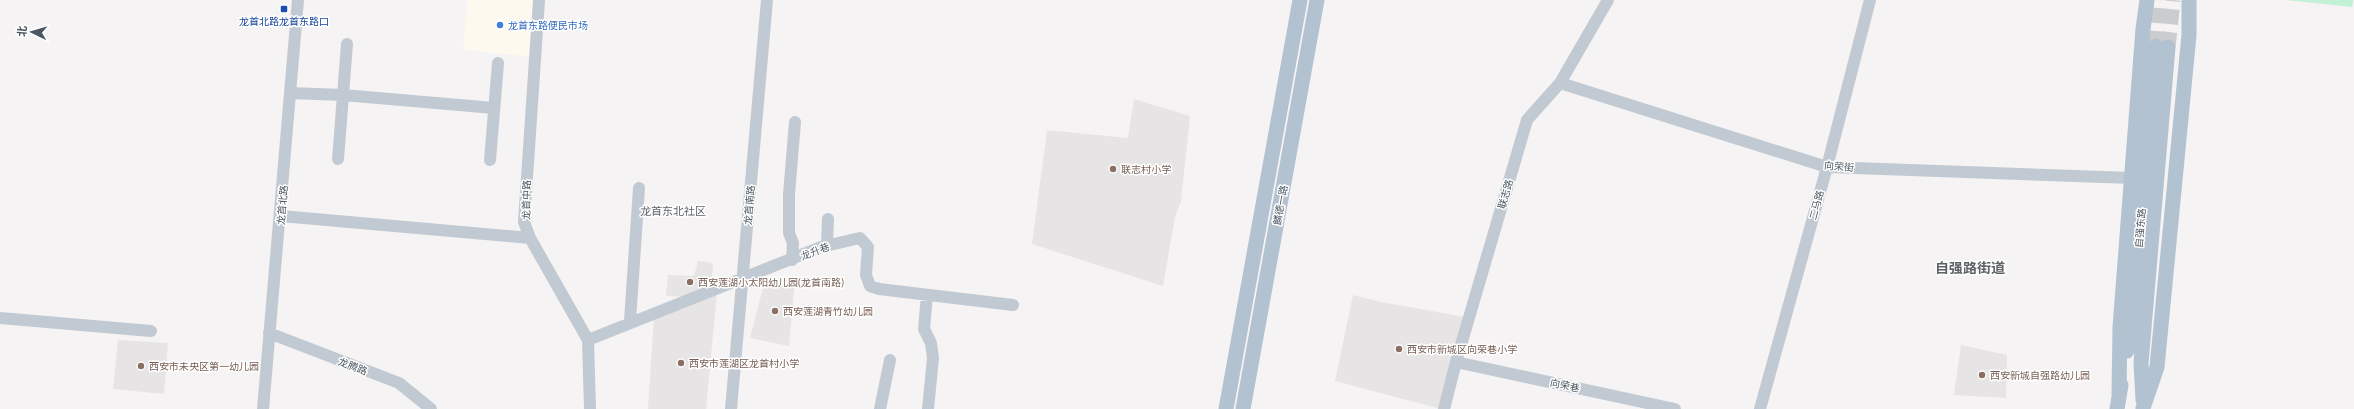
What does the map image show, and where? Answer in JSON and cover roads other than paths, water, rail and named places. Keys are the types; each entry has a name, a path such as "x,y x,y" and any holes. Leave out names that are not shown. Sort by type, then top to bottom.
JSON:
{"main road":[{"name":"麟德一路","path":"1226,409 1300,0"},
{"name":"麟德一路","path":"1243,409 1317,0"},
{"path":"2119,394 2120,328 2147,0"},
{"path":"2143,408 2157,366 2188,35 2189,0"},
{"name":"自强东路","path":"2117,409 2132,327 2162,47 2141,363 2143,408"}],"street":[{"name":"龙首北路","path":"263,409 281,216 298,0"},
{"name":"龙首中路","path":"539,0 524,222 530,238 588,340 590,409"},
{"name":"龙首南路","path":"731,409 767,0"},
{"name":"联志路","path":"1444,409 1456,362 1527,120 1560,83 1608,0"},
{"name":"二马路","path":"1760,409 1827,167 1870,0"},
{"path":"338,159 347,44"},
{"path":"490,160 498,63"},
{"name":"向荣街","path":"1560,83 1827,167 2132,178"},
{"path":"290,93 343,95 494,108"},
{"path":"792,260 793,243 789,233 789,194 796,122"},
{"path":"630,321 639,188"},
{"path":"281,216 530,238"},
{"path":"827,245 828,219"},
{"name":"龙升巷","path":"588,340 630,321 792,260 827,245 860,238 868,247 866,275 870,286 879,289 1013,305"},
{"path":"928,295 924,324 931,343 933,358 928,409"},
{"path":"0,318 151,331"},
{"name":"龙腾路","path":"269,333 399,383 431,409"},
{"path":"880,409 890,360"},
{"name":"向荣巷","path":"1456,362 1675,409"}],"tunnel":[{"path":"2156,46 2160,0"},
{"path":"2168,47 2173,0"}],"place":[{"name":"龙首北路龙首东路口","path":"284,9"},
{"name":"龙首东路便民市场","path":"500,25"},
{"name":"联志村小学","path":"1113,169"},
{"name":"西安莲湖小太阳幼儿园(龙首南路)","path":"690,282"},
{"name":"西安莲湖青竹幼儿园","path":"775,311"},
{"name":"西安市新城区向荣巷小学","path":"1399,349"},
{"name":"西安市莲湖区龙首村小学","path":"681,363"},
{"name":"西安市未央区第一幼儿园","path":"141,366"},
{"name":"西安新城自强路幼儿园","path":"1982,375"}],"district":[{"name":"龙首东北社区","path":"673,211"},
{"name":"自强路街道","path":"1970,268"}]}
